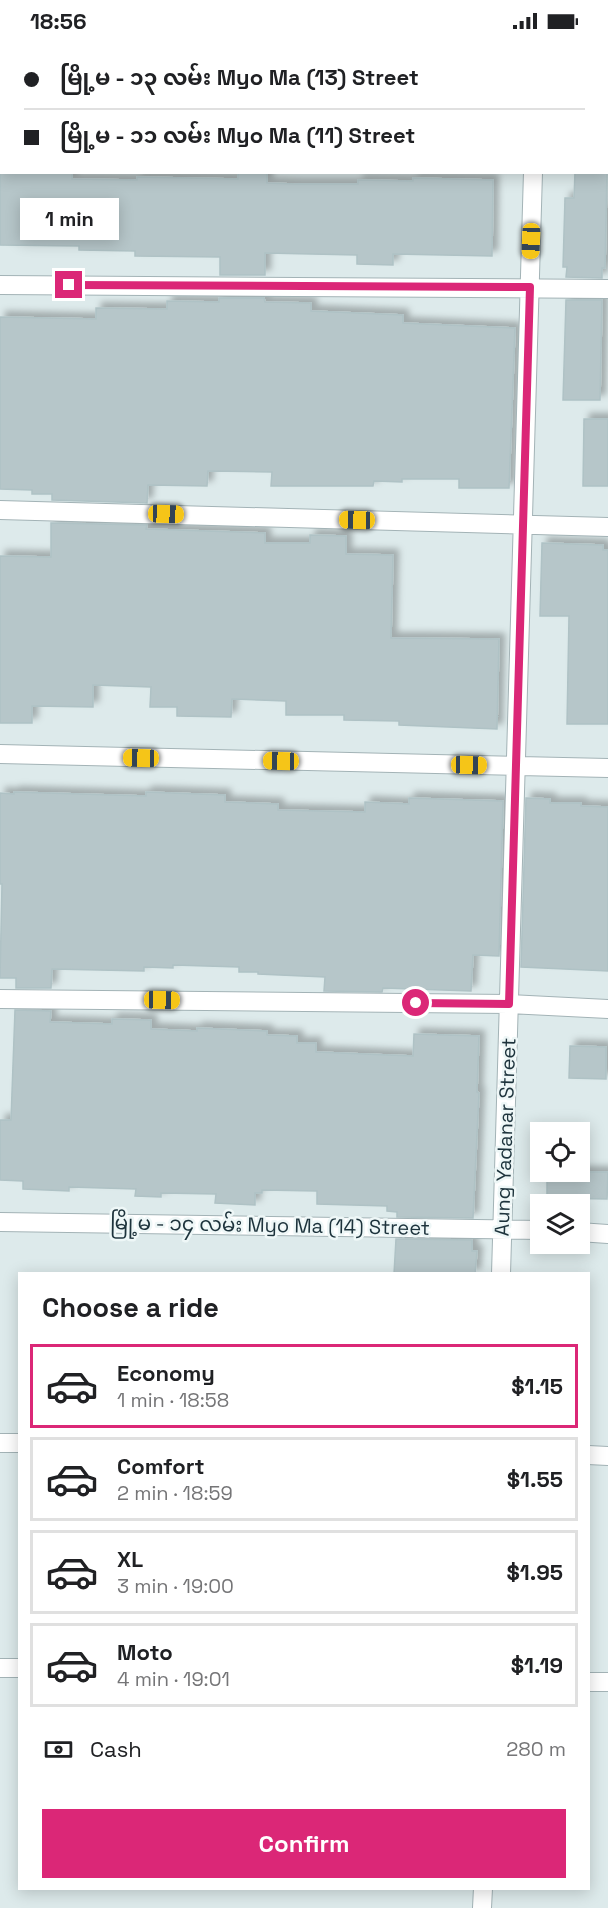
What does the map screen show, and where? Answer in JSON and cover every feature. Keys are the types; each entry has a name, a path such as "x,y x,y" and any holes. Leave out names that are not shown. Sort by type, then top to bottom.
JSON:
{"street":[{"name":"Aung Yadanar Street","path":"501,1272 533,174"},
{"path":"0,285 608,289"},
{"path":"0,510 608,527"},
{"path":"0,754 608,768"},
{"path":"0,999 509,1004 608,1010"},
{"name":"မြို့မ - ၁၄ လမ်း Myo Ma (14) Street","path":"0,1222 530,1229"},
{"path":"590,1233 608,1234"},
{"path":"0,1443 18,1443"},
{"path":"590,1455 608,1456"},
{"path":"0,1668 18,1668"},
{"path":"590,1682 608,1682"},
{"path":"482,1908 483,1890"}],"building":[{"path":"0,174 72,174 72,179 137,180 137,177 238,179 238,174 267,174 267,183 295,184 358,184 358,180 413,181 413,178 493,180 492,256 393,254 393,265 357,264 357,255 265,253 265,275 220,275 220,257 135,256 135,251 79,250 79,246 0,245"},
{"path":"575,174 607,174 605,268 602,268 602,278 566,277 567,267 563,267 565,198 574,198"},
{"path":"219,298 264,298 265,302 311,303 311,311 403,315 403,323 515,328 509,488 459,488 459,479 374,481 373,486 271,486 272,472 208,471 207,486 148,485 147,503 52,500 52,494 32,494 32,490 0,489 0,317 96,319 96,308 167,309 167,301 219,302"},
{"path":"566,300 602,300 600,400 563,400"},
{"path":"584,419 608,419 608,486 583,486"},
{"path":"51,523 147,525 146,529 265,533 265,543 310,543 310,535 346,536 346,554 393,555 391,638 499,639 497,729 399,725 399,721 344,720 344,715 286,715 286,701 232,699 231,717 177,716 177,707 150,707 151,687 93,685 93,707 32,706 32,723 0,723 0,556 51,557"},
{"path":"542,543 603,545 603,550 608,550 608,724 567,724 569,616 540,616"},
{"path":"14,792 146,796 146,792 225,795 225,802 278,804 278,810 365,812 365,802 409,804 409,798 503,801 499,956 473,955 471,991 383,988 382,992 324,991 325,977 239,972 239,967 173,965 173,968 144,967 144,971 52,969 51,988 16,988 16,978 0,978 2,884 0,884 0,793 14,794"},
{"path":"526,798 550,799 550,803 581,803 581,806 608,807 608,971 521,967"},
{"path":"15,1010 51,1011 50,1022 112,1024 112,1019 151,1020 151,1029 267,1031 267,1035 297,1036 297,1043 316,1043 316,1052 413,1056 414,1034 479,1036 477,1092 479,1093 473,1218 397,1217 397,1212 387,1211 387,1206 317,1204 317,1191 262,1190 262,1193 255,1193 255,1205 215,1203 216,1194 161,1193 161,1197 135,1196 136,1189 69,1187 69,1191 23,1189 23,1181 0,1180 0,1120 11,1120"},
{"path":"570,1046 606,1047 606,1079 569,1078"},
{"path":"590,1172 608,1172 607,1199 590,1199 590,1194 547,1194 547,1182 590,1182"},
{"path":"396,1239 472,1240 472,1251 477,1251 475,1272 394,1272"}],"route":[{"path":"69,285 530,287 509,1004 416,1003"}]}
